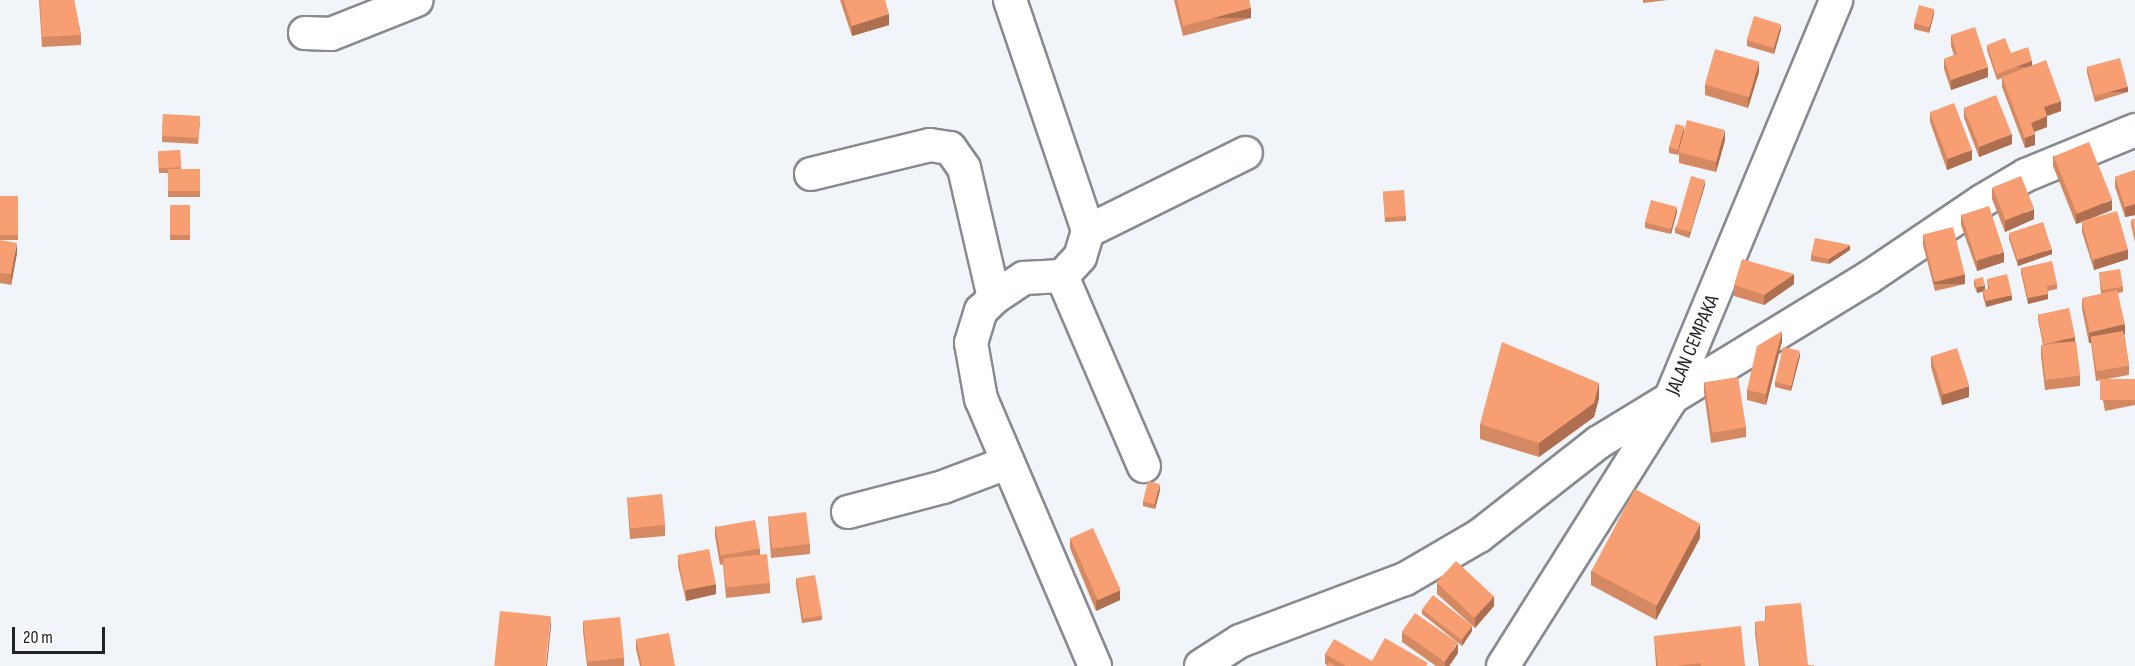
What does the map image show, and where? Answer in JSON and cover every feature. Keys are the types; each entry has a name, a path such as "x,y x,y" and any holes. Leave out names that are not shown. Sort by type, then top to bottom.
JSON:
{"street":[{"path":"305,33 331,34 417,0"},
{"path":"1010,0 1088,231 1080,257 1062,276 1024,278 994,298 981,311 971,343 981,399 1095,666"},
{"name":"JALAN CEMPAKA","path":"1513,663 1669,402 1836,0"},
{"path":"1201,666 1240,641 1303,620 1405,579 1479,536 1599,442 1669,402 1868,278 1982,201 2026,175 2135,130"},
{"path":"811,174 930,145 950,148 964,168 994,298"},
{"path":"1088,231 1246,153"},
{"path":"1062,276 1144,466"},
{"path":"848,512 943,488 1007,463"}],"building":[{"path":"40,0 74,0 81,35 42,37"},
{"path":"844,0 885,0 889,14 852,26"},
{"path":"1177,0 1249,0 1251,8 1183,26"},
{"path":"1919,5 1934,9 1930,27 1914,23"},
{"path":"1754,16 1781,24 1773,48 1747,40"},
{"path":"1975,27 1988,67 1951,80 1944,59 1957,54 1951,35"},
{"path":"2005,38 2011,53 2028,47 2032,61 1997,74 1987,45"},
{"path":"1715,49 1759,62 1749,97 1705,85"},
{"path":"2120,58 2128,87 2095,96 2087,67"},
{"path":"2046,60 2061,101 2044,107 2047,116 2031,123 2035,134 2025,138 2002,77"},
{"path":"1996,95 2012,134 1979,147 1964,108"},
{"path":"1954,103 1972,150 1948,159 1930,112"},
{"path":"163,114 200,116 199,138 162,136"},
{"path":"1687,120 1725,130 1716,162 1678,152"},
{"path":"1676,124 1684,126 1678,150 1669,147"},
{"path":"2089,142 2112,199 2077,214 2054,156"},
{"path":"180,150 181,167 159,168 158,151"},
{"path":"168,169 200,169 200,191 168,191"},
{"path":"2135,170 2135,204 2125,207 2115,177"},
{"path":"1691,176 1705,180 1691,232 1676,228"},
{"path":"2021,176 2034,208 2005,220 1992,188"},
{"path":"1404,190 1406,216 1385,217 1383,191"},
{"path":"0,196 18,196 18,235 0,235"},
{"path":"1651,200 1677,207 1671,229 1645,222"},
{"path":"170,205 190,205 190,235 170,235"},
{"path":"1989,206 2004,252 1976,261 1961,215"},
{"path":"2117,211 2128,249 2092,260 2081,221"},
{"path":"2135,219 2135,236 2131,220"},
{"path":"2043,222 2052,249 2017,260 2009,233"},
{"path":"1953,227 1965,275 1935,282 1923,234"},
{"path":"1815,238 1850,245 1829,259 1811,255"},
{"path":"0,240 17,243 11,274 0,273"},
{"path":"1742,259 1794,274 1764,295 1734,285"},
{"path":"2052,261 2057,284 2047,286 2048,294 2028,298 2021,268"},
{"path":"2120,269 2123,287 2102,290 2099,272"},
{"path":"2007,274 2012,295 1986,301 1983,290 1990,289 1987,279"},
{"path":"1983,277 1985,285 1976,287 1974,279"},
{"path":"2117,290 2125,324 2090,332 2082,298"},
{"path":"2069,308 2075,337 2044,344 2038,315"},
{"path":"1782,331 1766,394 1747,390 1757,346"},
{"path":"2123,331 2129,365 2097,371 2091,337"},
{"path":"2076,341 2080,376 2046,380 2041,345"},
{"path":"1502,342 1599,383 1594,403 1539,443 1480,424"},
{"path":"1783,347 1800,351 1791,386 1775,382"},
{"path":"1957,348 1969,386 1944,394 1931,356"},
{"path":"1738,377 1746,427 1712,433 1704,382"},
{"path":"2100,379 2135,379 2135,400 2100,400"},
{"path":"1148,481 1160,484 1155,504 1143,501"},
{"path":"1635,489 1700,524 1657,606 1591,571"},
{"path":"662,494 665,525 630,528 627,498"},
{"path":"806,512 810,544 772,548 768,517"},
{"path":"755,520 760,549 721,556 716,527"},
{"path":"1093,528 1121,590 1098,600 1070,538"},
{"path":"709,549 716,584 684,590 678,555"},
{"path":"767,554 770,583 726,587 723,559"},
{"path":"1456,561 1494,596 1474,618 1436,582"},
{"path":"815,575 822,615 803,619 796,578"},
{"path":"1433,595 1472,626 1461,640 1422,609"},
{"path":"1801,603 1808,665 1814,666 1760,666 1755,622 1766,621 1765,606"},
{"path":"500,611 551,616 546,666 494,666"},
{"path":"1415,613 1458,643 1444,662 1402,632"},
{"path":"620,617 624,658 587,662 583,621"},
{"path":"1741,626 1745,666 1701,666 1700,663 1658,666 1654,636"},
{"path":"669,633 675,666 642,666 636,639"},
{"path":"1385,638 1428,663 1426,666 1346,666 1325,654 1334,639 1372,661"}]}
